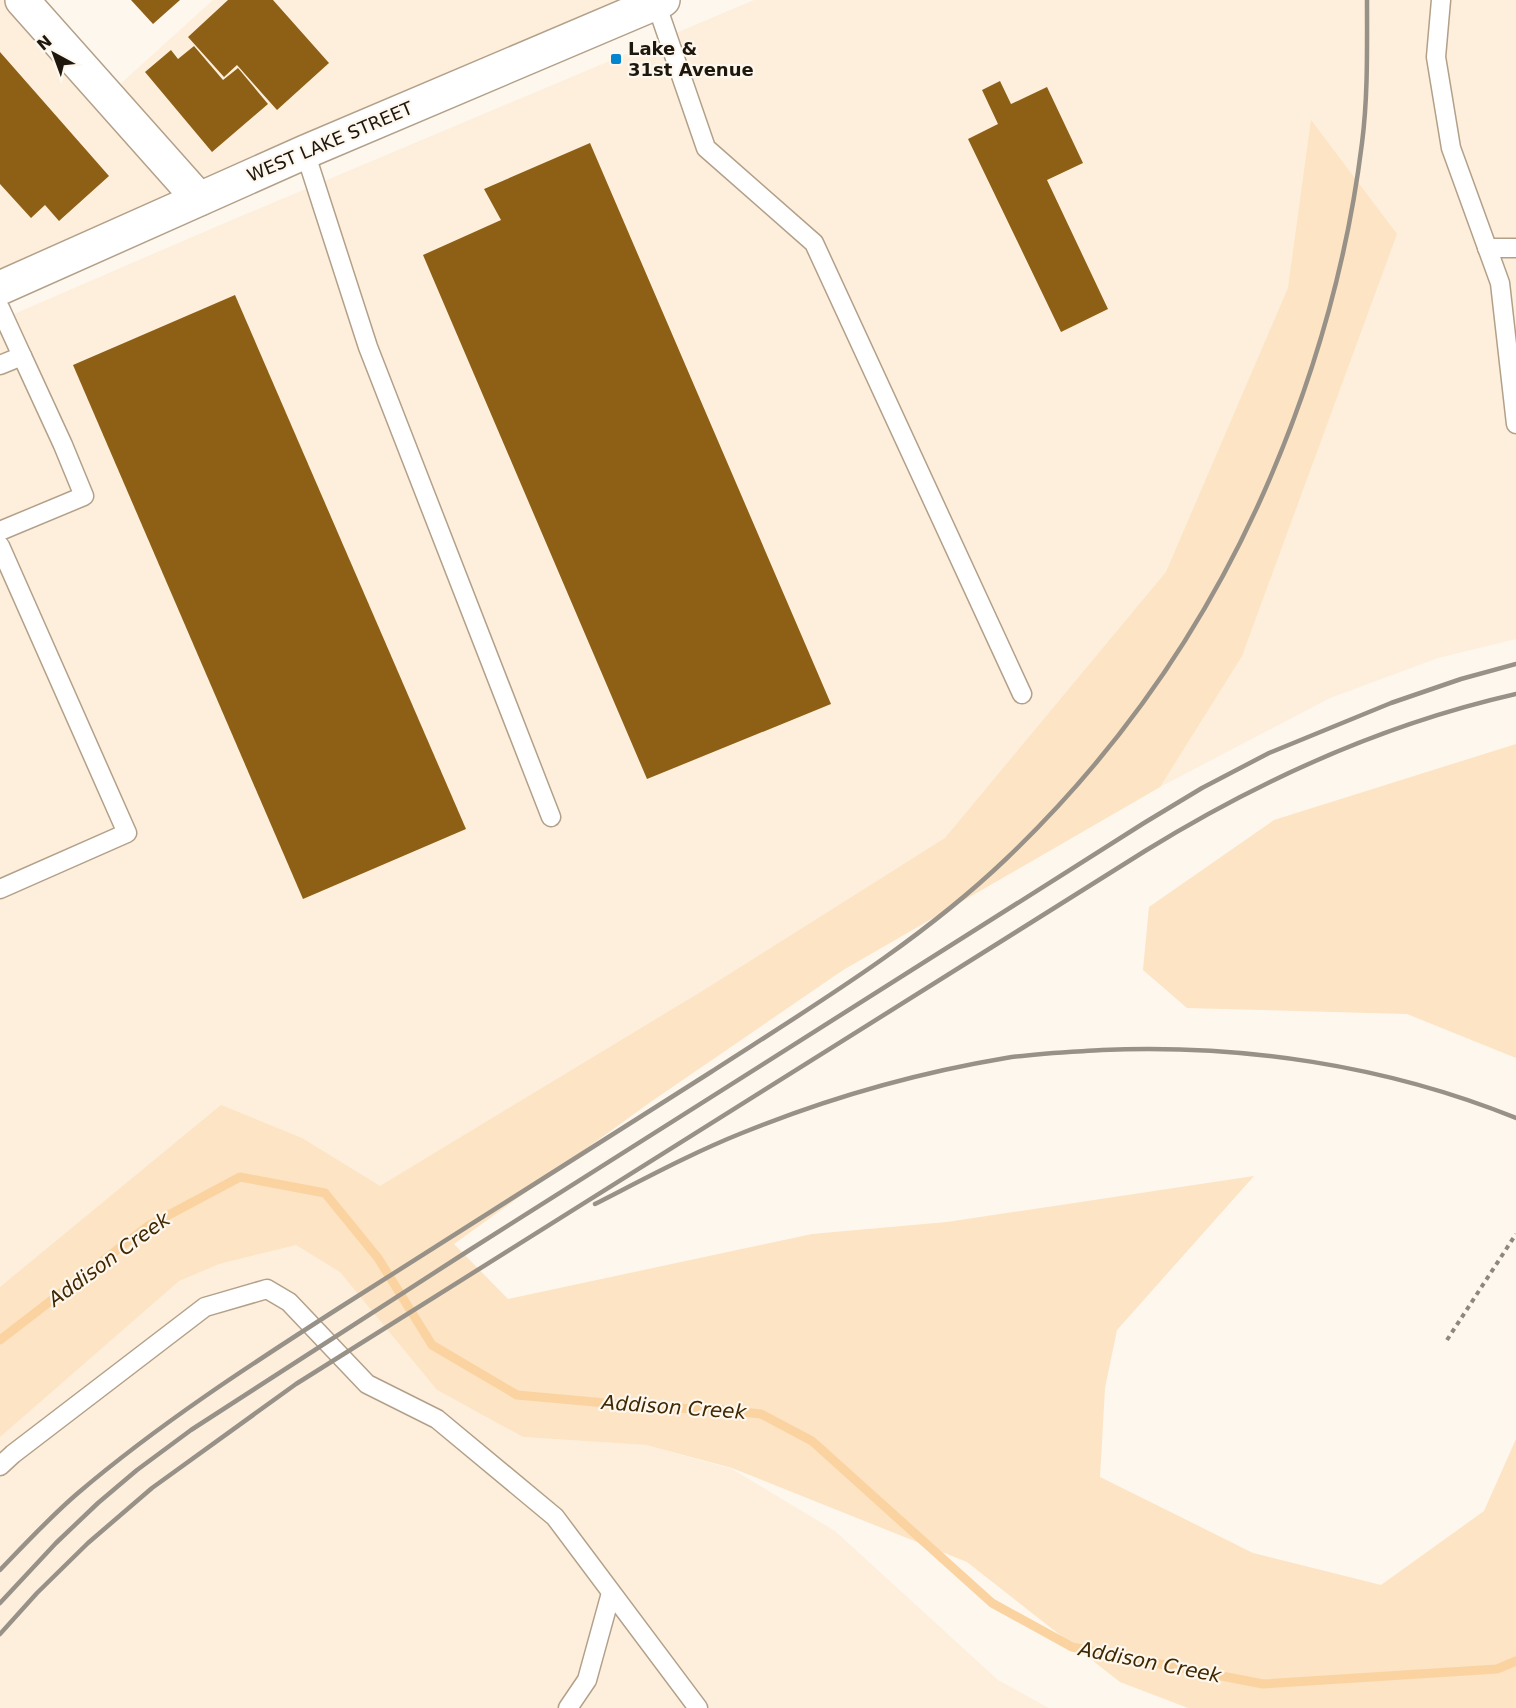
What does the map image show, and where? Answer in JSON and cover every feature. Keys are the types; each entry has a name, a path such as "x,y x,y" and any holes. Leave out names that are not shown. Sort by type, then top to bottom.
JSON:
{"main road":[{"path":"22,0 199,199"},
{"name":"WEST LAKE STREET","path":"0,288 305,152 657,1"}],"lane":[{"path":"1441,0 1436,57 1451,148 1500,283 1516,424"},
{"path":"657,1 706,148 814,243 1022,694"},
{"path":"305,152 368,347 550,817"},
{"path":"1487,248 1516,248"},
{"path":"0,308 84,496 0,531"},
{"path":"0,365 22,356"},
{"path":"0,546 127,833 0,889"},
{"path":"0,1466 205,1307 267,1289 289,1302 367,1384 437,1419 555,1517 698,1708"},
{"path":"568,1708 587,1680 611,1593"}],"path":[{"path":"1447,1340 1516,1234"}],"shaded area":[{"path":"0,0 22,0 107,96 213,0 653,0 0,288"},
{"path":"754,0 1516,0 1516,639 1438,658 1330,698 1160,787 843,970 652,1101 355,1289 437,1390 523,1437 646,1445 732,1469 835,1531 998,1680 1049,1708 0,1708 0,320"},
{"path":"1311,120 1397,234 1242,656 1160,787 843,970 652,1101 454,1244 508,1299 812,1234 947,1222 1254,1176 1117,1330 1105,1388 1100,1477 1253,1553 1381,1585 1484,1511 1516,1439 1516,1708 1188,1708 1120,1682 967,1562 732,1468 646,1445 523,1437 437,1390 340,1272 296,1245 219,1264 179,1281 0,1437 0,1287 221,1105 302,1138 380,1186 704,990 945,838 1166,572 1288,288"},
{"path":"1516,744 1516,1058 1407,1014 1187,1008 1143,970 1149,907 1274,820"}],"building":[{"path":"131,0 180,0 153,24"},
{"path":"228,0 273,0 329,63 277,110 237,65 224,77 188,37"},
{"path":"194,46 223,80 238,68 268,104 212,152 145,72 171,50 178,59"},
{"path":"0,52 109,176 59,221 45,205 31,218 0,184"},
{"path":"1000,81 1011,104 1047,87 1083,163 1047,180 1108,309 1061,332 968,139 998,124 982,90"},
{"path":"590,143 831,704 647,779 423,255 501,220 484,189"},
{"path":"235,295 466,829 303,899 73,365"}],"waterway":[{"name":"Addison Creek","path":"0,1340 148,1226 240,1177 325,1193 378,1258 432,1345 517,1395 761,1414 812,1441 992,1603 1072,1647 1263,1684 1497,1669 1516,1661"}],"railway":[{"path":"0,1570 78,1493 140,1443 206,1396 339,1308 788,1023 901,946 972,890 1006,859 1084,777 1153,688 1213,593 1264,492 1298,408 1326,321 1355,188 1365,108 1367,0"},
{"path":"0,1603 56,1543 98,1503 137,1470 191,1430 468,1251 1144,823 1202,788 1269,753 1391,703 1461,679 1516,664"},
{"path":"0,1634 37,1593 88,1543 152,1488 296,1384 1145,851 1233,801 1324,757 1419,721 1516,694"},
{"path":"595,1204 705,1149 806,1109 872,1088 939,1071 1006,1058 1042,1054 1155,1049 1260,1055 1312,1062 1416,1084 1516,1118"}],"place":[{"name":"Lake & 31st Avenue","path":"616,59"}]}
